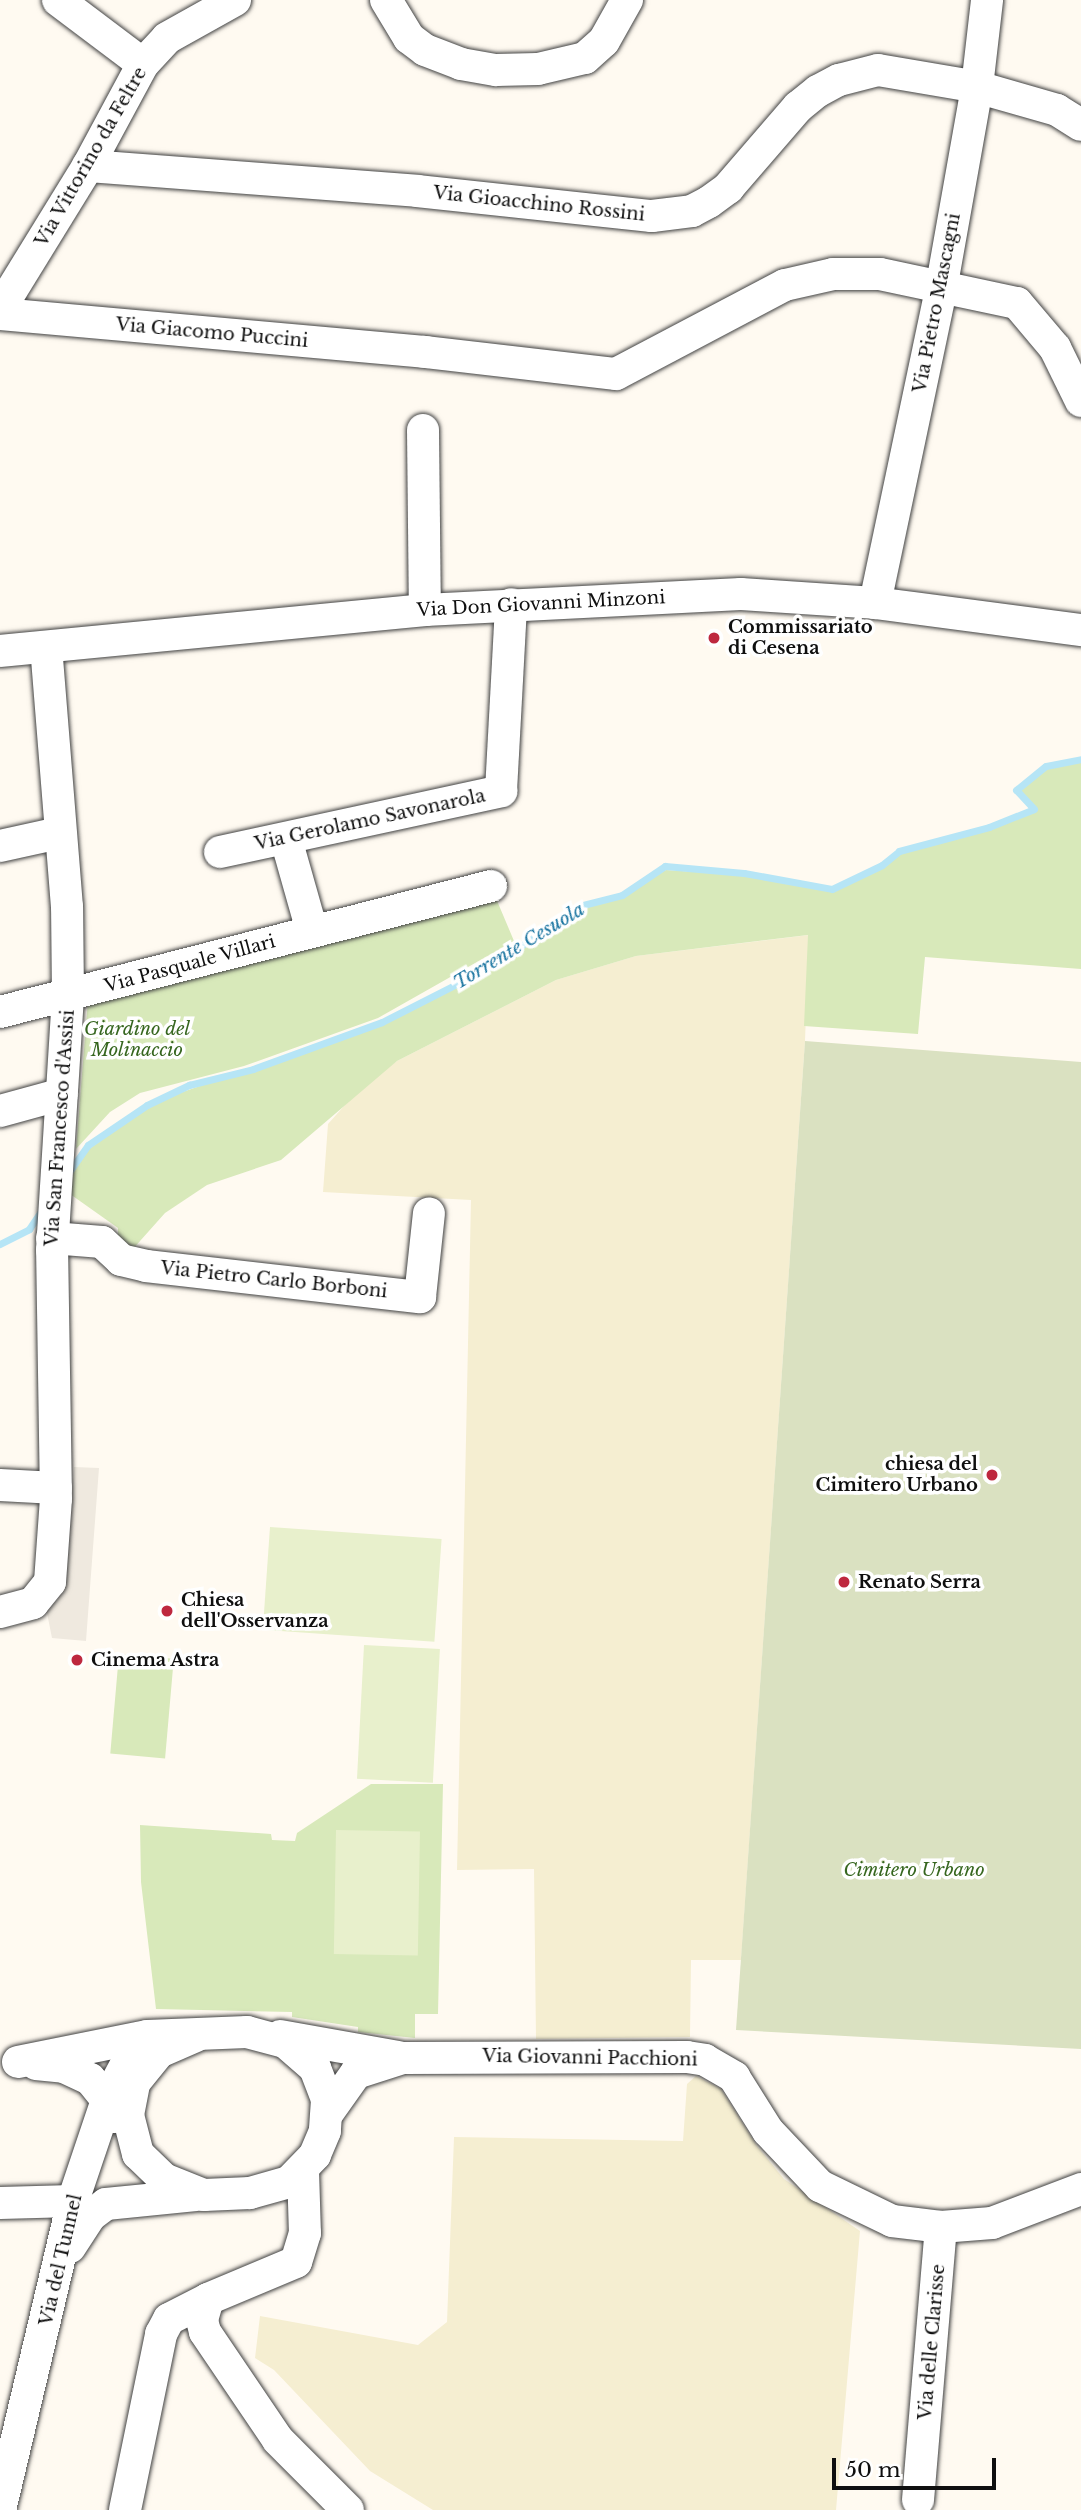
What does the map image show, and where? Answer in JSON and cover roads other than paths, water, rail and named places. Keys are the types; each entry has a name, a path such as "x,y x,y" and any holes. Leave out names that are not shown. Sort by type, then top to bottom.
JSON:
{"street":[{"path":"58,0 144,64"},
{"name":"Via Vittorino da Feltre","path":"0,312 88,166 144,64 167,38 235,0"},
{"path":"386,0 410,38 425,50 461,64 496,70 538,69 585,58 604,41 627,0"},
{"name":"Via Pietro Mascagni","path":"875,603 942,284 977,88 987,0"},
{"name":"Via Gioacchino Rossini","path":"88,166 417,191 613,214 671,215 692,211 728,188 798,107 839,80 878,70 977,88 1057,110 1081,125"},
{"name":"Via Giacomo Puccini","path":"0,312 425,352 616,374 763,295 806,278 858,272 942,284 1017,303 1055,348 1081,401"},
{"path":"423,430 425,610"},
{"name":"Via Don Giovanni Minzoni","path":"0,651 425,610 741,594 875,603 1081,630"},
{"name":"Via Gerolamo Savonarola","path":"220,852 501,791 511,604"},
{"name":"Via San Francesco d'Assisi","path":"0,1612 33,1603 50,1582 56,1488 52,1238 68,997 67,907 46,648"},
{"path":"0,846 59,833"},
{"path":"286,839 312,932"},
{"name":"Via Pasquale Villari","path":"0,1012 68,997 491,886"},
{"path":"0,1111 62,1094"},
{"name":"Via Pietro Carlo Borboni","path":"52,1238 103,1242 121,1260 146,1266 420,1297 429,1213"},
{"path":"0,1485 56,1488"},
{"path":"9,2062 147,2036 183,2040 265,2034 306,2057 324,2084 327,2114 315,2155 303,2171 275,2188 106,2204 80,2228 58,2270"},
{"name":"Via Giovanni Pacchioni","path":"265,2034 403,2058 609,2055 705,2060 725,2069 744,2087 768,2132 820,2186 892,2221 941,2227 1003,2221 1081,2189"},
{"path":"152,2171 134,2143 129,2101 141,2071 183,2040"},
{"name":"Via del Tunnel","path":"0,2510 74,2201 107,2099 133,2057 144,2048 183,2040"},
{"name":"Via Giovanni Pacchioni","path":"327,2114 356,2073 403,2058"},
{"path":"9,2062 79,2072 107,2099 122,2139 152,2171 204,2195"},
{"path":"125,2510 161,2334 169,2319 208,2299 296,2262 305,2233 303,2171"},
{"path":"0,2203 74,2201"},
{"name":"Via delle Clarisse","path":"918,2500 941,2227"},
{"path":"208,2299 202,2320 205,2332 278,2440 348,2510"}],"waterway":[{"name":"Torrente Cesuola","path":"69,1172 88,1145 147,1105 189,1085 253,1069 382,1022 484,970 583,905 622,895 665,866 744,873 832,889 882,865 899,851 989,827 1034,809 1016,790 1046,766 1081,759"},
{"name":"Torrente Cesuola","path":"0,1244 29,1229 42,1210"}],"place":[{"name":"Commissariato di Cesena","path":"714,638"},
{"name":"chiesa del Cimitero Urbano","path":"992,1475"},
{"name":"Renato Serra","path":"844,1582"},
{"name":"Chiesa dell'Osservanza","path":"167,1611"},
{"name":"Cinema Astra","path":"77,1660"}],"park label":[{"name":"Giardino del Molinaccio","path":"137,1040"},
{"name":"Cimitero Urbano","path":"914,1870"}]}
